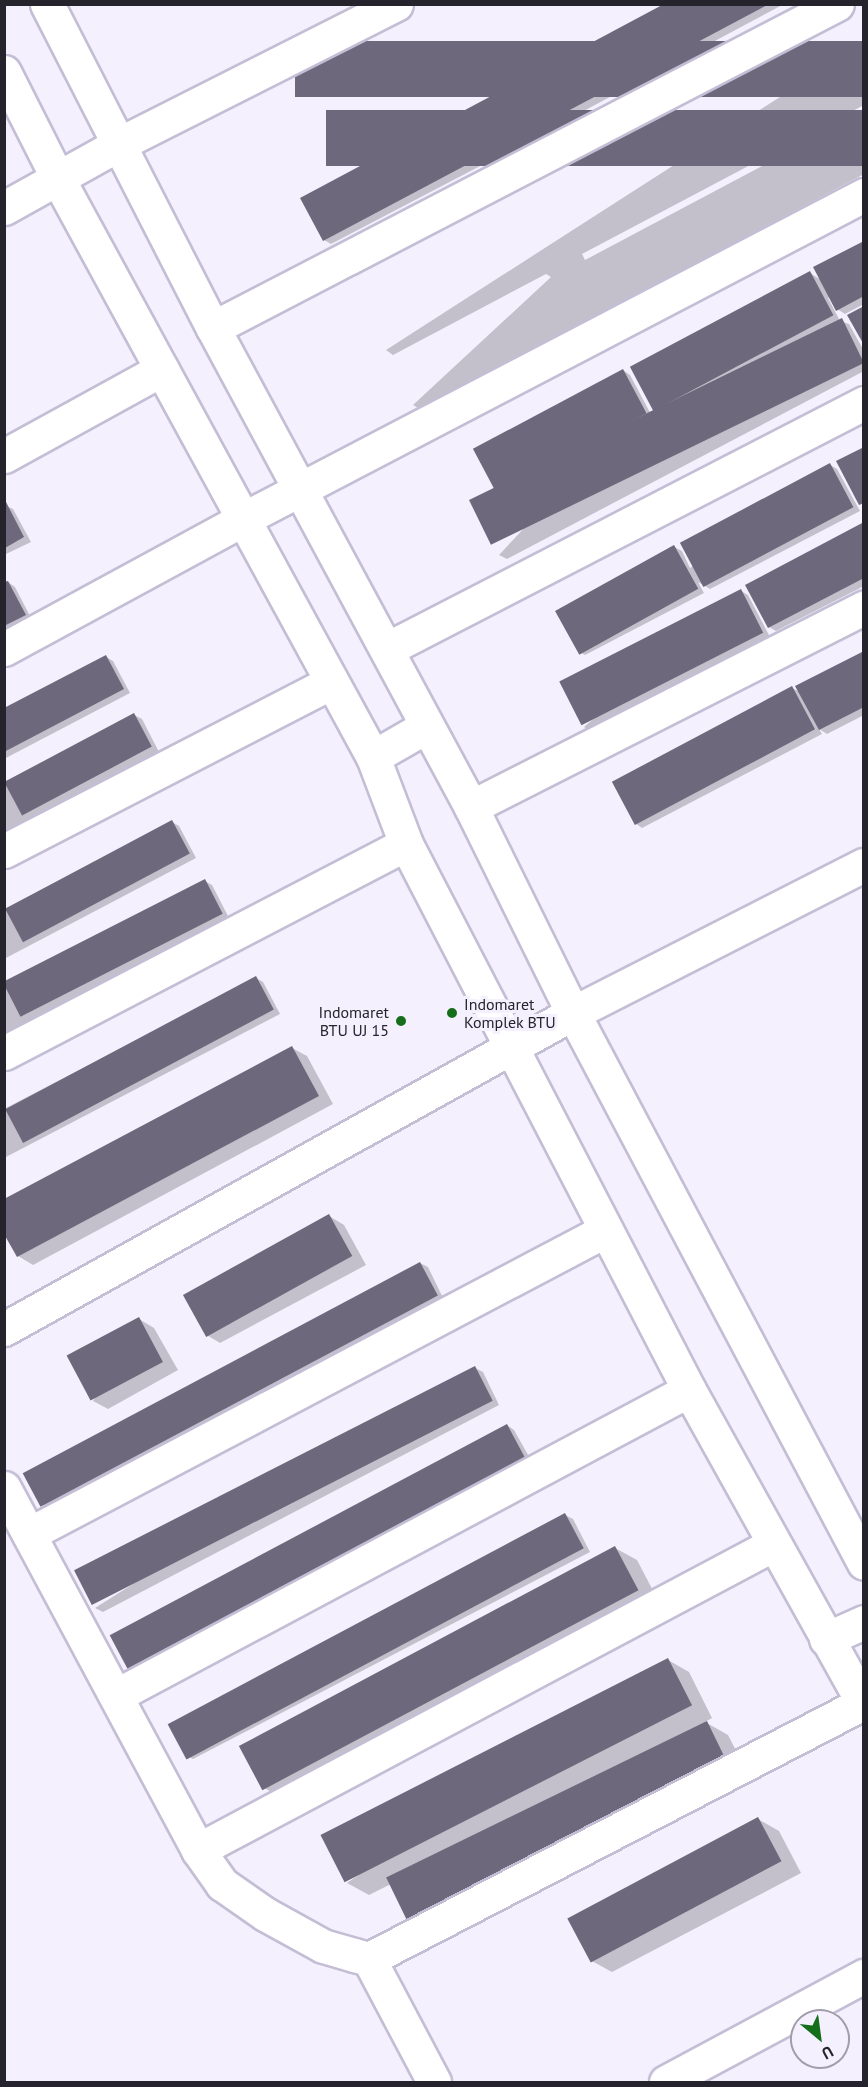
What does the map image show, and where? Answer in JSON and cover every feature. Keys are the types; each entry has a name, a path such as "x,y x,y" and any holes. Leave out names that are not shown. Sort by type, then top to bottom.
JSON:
{"street":[{"path":"47,4 213,328 471,807 573,1013 864,1563"},
{"path":"4,208 120,143 396,4"},
{"path":"213,328 837,4"},
{"path":"4,72 58,178 373,757 406,844 689,1390 863,1704 369,1959 323,1946 266,1914 222,1884 198,1850 117,1695 4,1488"},
{"path":"4,649 245,518 864,195"},
{"path":"4,456 162,369"},
{"path":"387,650 864,403"},
{"path":"471,807 864,608"},
{"path":"4,851 331,682"},
{"path":"373,757 427,726"},
{"path":"4,1053 406,844"},
{"path":"4,1329 573,1013 864,865"},
{"path":"28,1534 606,1230"},
{"path":"117,1695 689,1390"},
{"path":"198,1850 774,1544"},
{"path":"826,1639 864,1622"},
{"path":"369,1959 434,2082"},
{"path":"666,2082 864,1976"}],"building":[{"path":"664,4 769,4 323,241 300,198"},
{"path":"295,41 864,41 864,97 295,97"},
{"path":"326,110 864,110 864,166 326,166"},
{"path":"864,241 864,296 836,311 813,267"},
{"path":"810,271 833,315 653,411 630,367"},
{"path":"864,306 864,345 847,315"},
{"path":"842,318 864,363 491,545 469,500"},
{"path":"623,369 646,413 496,493 473,449"},
{"path":"864,447 864,503 859,505 836,461"},
{"path":"830,463 853,507 703,587 680,543"},
{"path":"5,500 24,537 5,548"},
{"path":"864,522 864,578 768,628 745,585"},
{"path":"674,545 698,589 579,655 555,611"},
{"path":"8,581 26,615 4,626 4,582"},
{"path":"741,589 763,633 581,725 559,682"},
{"path":"864,651 864,707 819,730 795,686"},
{"path":"106,655 124,689 4,752 4,708"},
{"path":"792,686 815,729 635,825 612,782"},
{"path":"134,713 152,747 22,816 4,782"},
{"path":"172,820 190,854 23,942 5,909"},
{"path":"205,879 223,914 20,1017 4,981"},
{"path":"256,976 274,1010 23,1143 5,1109"},
{"path":"292,1046 319,1096 17,1257 4,1234 4,1199"},
{"path":"329,1214 352,1256 206,1337 183,1295"},
{"path":"420,1262 438,1296 41,1507 23,1473"},
{"path":"139,1317 163,1362 91,1401 67,1355"},
{"path":"475,1366 493,1401 92,1605 74,1570"},
{"path":"507,1424 525,1458 128,1669 110,1635"},
{"path":"565,1513 584,1548 186,1760 168,1724"},
{"path":"615,1546 638,1590 262,1790 239,1746"},
{"path":"668,1658 692,1705 345,1882 321,1835"},
{"path":"707,1721 729,1766 408,1922 386,1877"},
{"path":"758,1817 781,1861 591,1963 567,1918"}],"place":[{"name":"Indomaret Komplek BTU","path":"452,1013"},
{"name":"Indomaret BTU UJ 15","path":"401,1021"}]}
